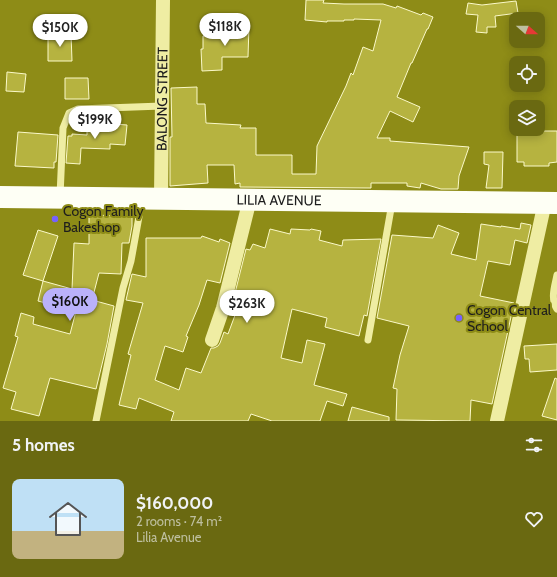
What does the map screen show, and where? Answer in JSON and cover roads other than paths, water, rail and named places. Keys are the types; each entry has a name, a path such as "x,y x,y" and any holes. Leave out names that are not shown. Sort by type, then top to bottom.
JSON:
{"highway":[{"name":"LILIA AVENUE","path":"0,197 551,202"}],"street":[{"name":"BALONG STREET","path":"152,198 162,106 163,0"},
{"path":"212,340 222,308 250,199"},
{"path":"497,421 551,202"}],"lane":[{"path":"60,198 63,128 69,113 78,109 162,106"},
{"path":"96,421 123,288 152,198"},
{"path":"368,340 393,201"},
{"path":"557,275 554,290 554,302 557,309"}],"place":[{"name":"Cogon Family Bakeshop","path":"55,219"},
{"name":"Cogon Central School","path":"459,318"}]}
